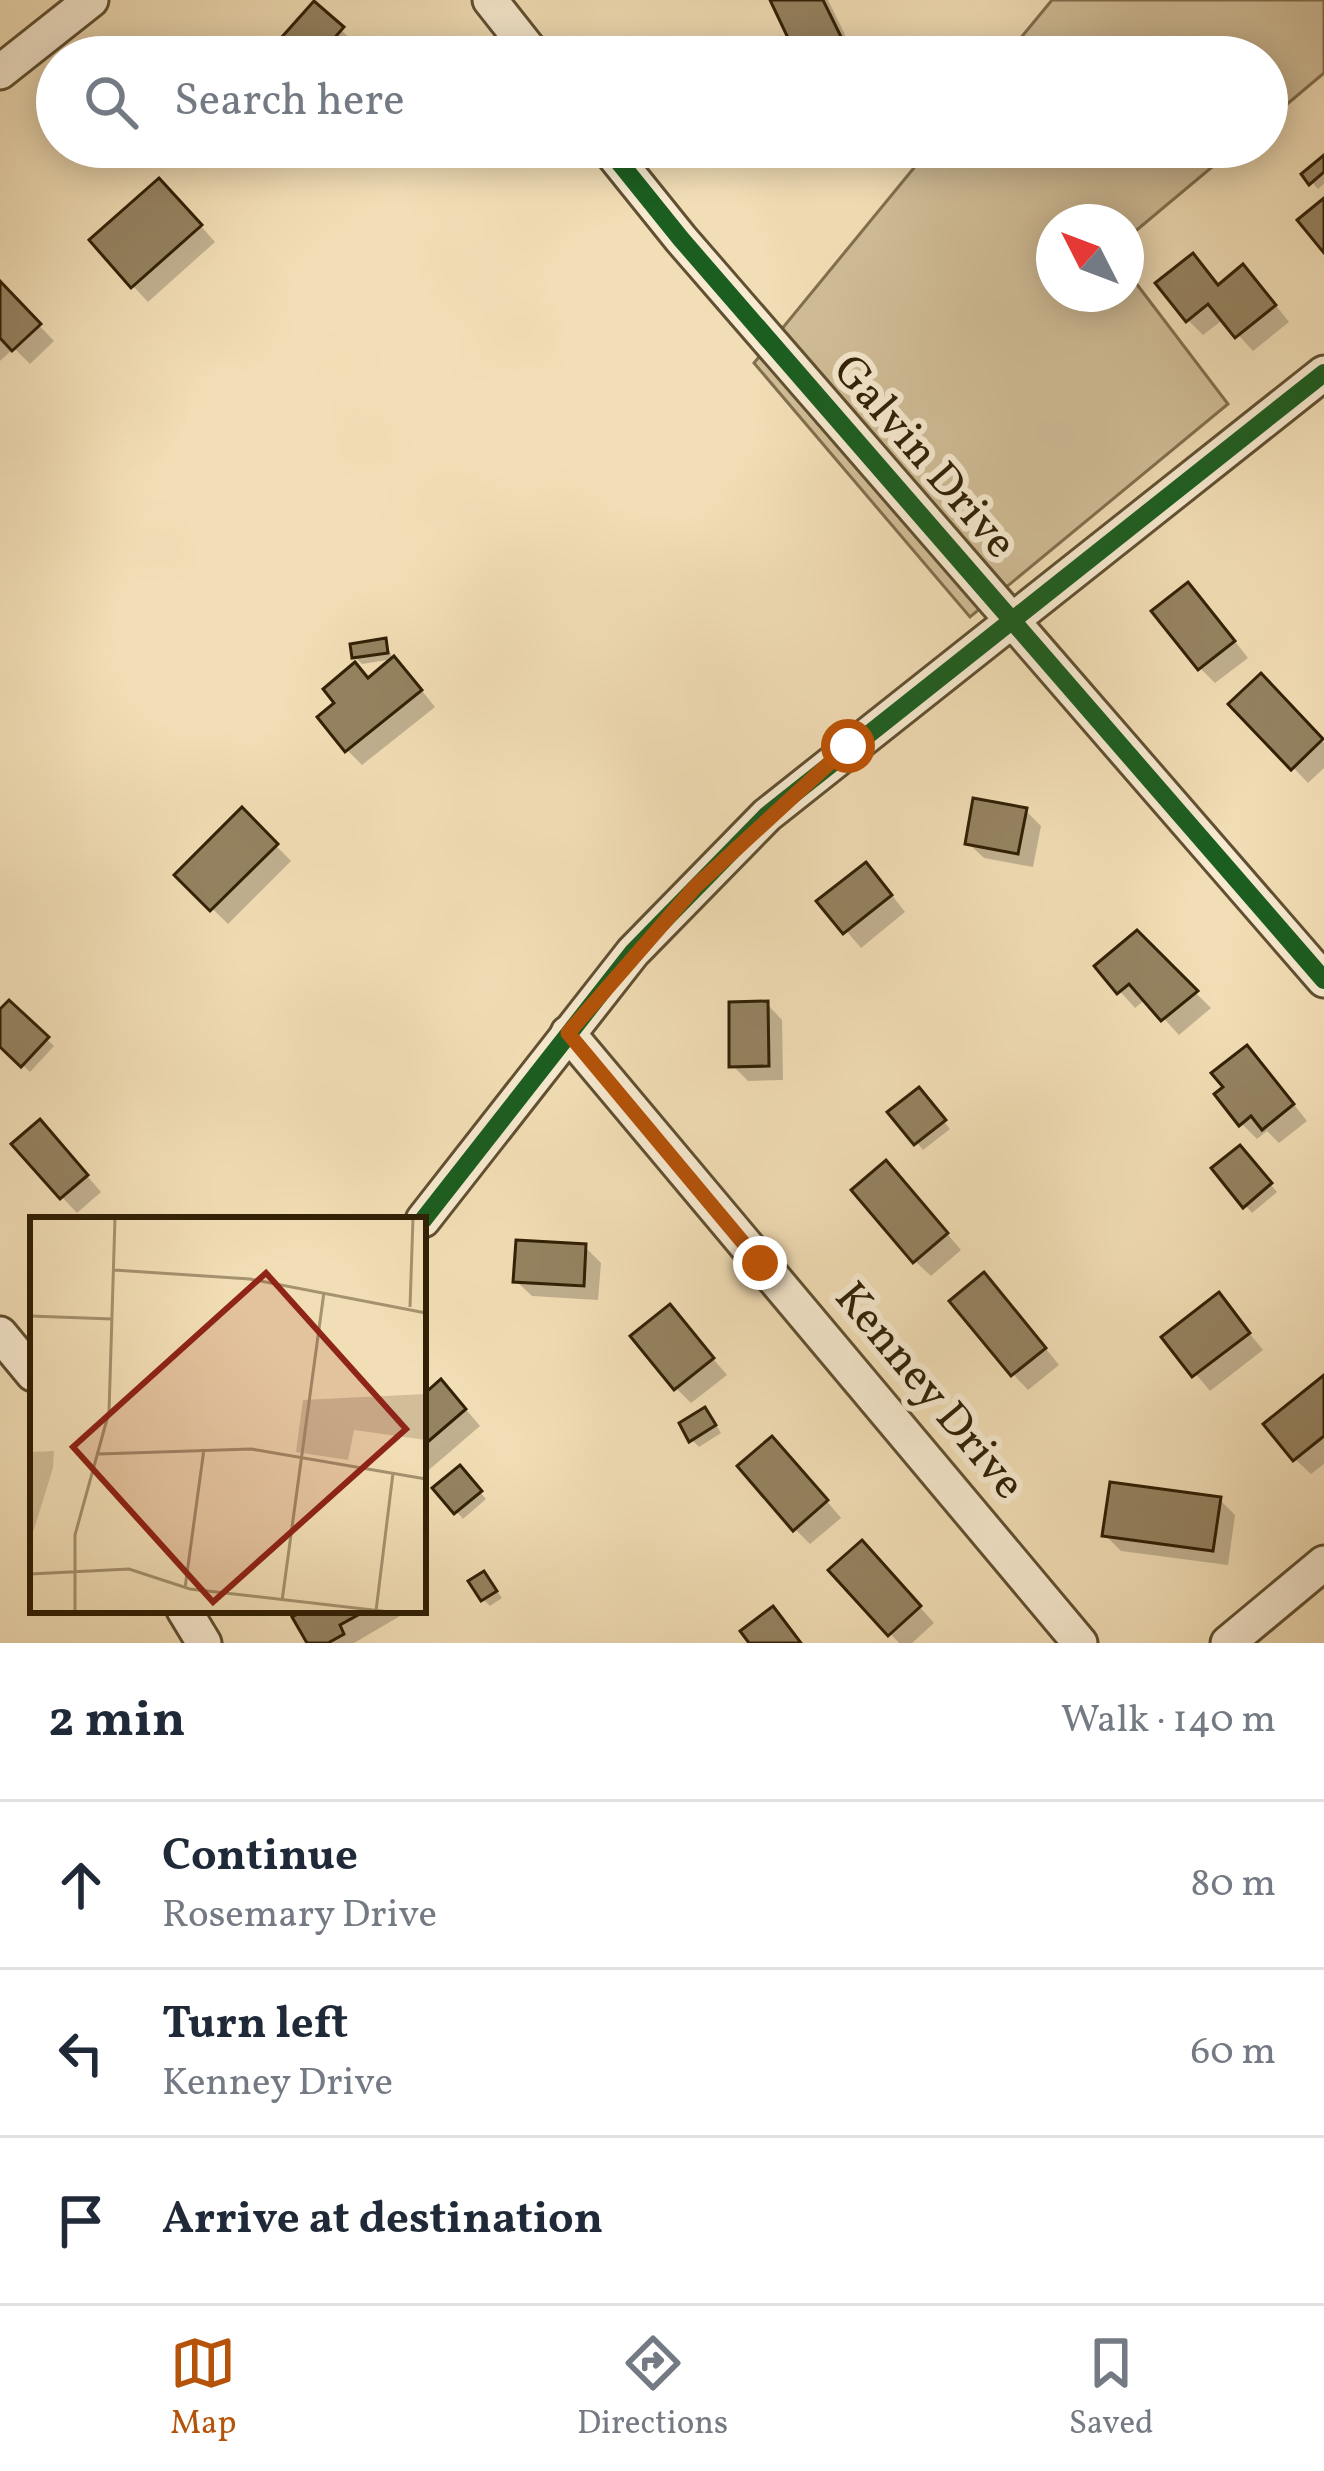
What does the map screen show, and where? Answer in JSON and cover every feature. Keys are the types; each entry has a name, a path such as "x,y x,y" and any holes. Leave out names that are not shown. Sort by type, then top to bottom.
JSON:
{"street":[{"path":"46,36 91,0"},
{"path":"490,0 519,36"},
{"path":"0,72 36,44"},
{"name":"Galvin Drive","path":"624,168 1324,980"},
{"path":"425,1217 633,952 766,815 1324,373"},
{"name":"Kenney Drive","path":"568,1033 1080,1643"},
{"path":"0,1334 30,1370"},
{"path":"1228,1643 1324,1563"},
{"path":"186,1613 204,1643"}],"shaded area":[{"path":"1052,0 1324,0 1324,73 1288,103 1288,36 1022,36"},
{"path":"914,168 1211,168 1144,224 1144,204 1036,204 1036,312 1144,312 1144,294 1228,404 970,617 754,363"}],"building":[{"path":"770,0 823,0 841,36 787,36"},
{"path":"314,1 344,27 336,36 283,36"},
{"path":"1324,155 1324,172 1309,185 1301,174"},
{"path":"159,178 202,225 131,288 89,240"},
{"path":"1324,198 1324,253 1297,220"},
{"path":"1193,253 1218,285 1243,264 1276,305 1235,338 1208,304 1186,322 1155,283"},
{"path":"0,281 41,324 12,351 0,338"},
{"path":"1188,582 1235,641 1198,670 1151,611"},
{"path":"386,638 388,653 352,658 350,644"},
{"path":"394,656 422,690 345,752 317,717 334,703 323,689 355,662 368,678"},
{"path":"1261,673 1323,739 1291,770 1228,704"},
{"path":"973,798 1027,808 1018,854 965,844"},
{"path":"242,807 278,844 210,911 174,875"},
{"path":"866,862 892,895 843,934 816,901"},
{"path":"1137,930 1198,991 1161,1021 1129,984 1117,994 1094,966"},
{"path":"9,1000 49,1037 21,1067 0,1047 0,1009"},
{"path":"768,1001 769,1066 729,1067 729,1002"},
{"path":"1247,1045 1294,1104 1262,1130 1251,1116 1239,1126 1214,1094 1223,1087 1211,1073"},
{"path":"919,1087 946,1120 914,1145 887,1112"},
{"path":"40,1119 88,1175 60,1199 11,1144"},
{"path":"1240,1145 1272,1183 1243,1208 1211,1168"},
{"path":"886,1160 948,1233 913,1263 851,1190"},
{"path":"516,1240 586,1244 584,1286 513,1282"},
{"path":"984,1272 1046,1348 1011,1376 949,1301"},
{"path":"1219,1292 1250,1333 1192,1377 1161,1337"},
{"path":"670,1304 714,1358 674,1390 630,1336"},
{"path":"1324,1375 1324,1436 1293,1461 1263,1424"},
{"path":"441,1379 466,1409 426,1443 426,1392"},
{"path":"705,1407 716,1425 689,1442 679,1423"},
{"path":"772,1436 828,1500 793,1531 737,1466"},
{"path":"460,1465 482,1491 454,1514 432,1488"},
{"path":"1110,1482 1221,1497 1213,1551 1102,1536"},
{"path":"862,1540 921,1606 888,1636 828,1570"},
{"path":"484,1571 497,1591 481,1601 468,1581"},
{"path":"773,1606 801,1643 749,1643 740,1631"},
{"path":"362,1613 340,1625 344,1634 328,1643 307,1643 292,1617"}],"cycle path":[{"path":"624,168 1324,980"},
{"path":"425,1217 633,952 767,815 1324,373"}],"route":[{"path":"760,1263 568,1033 633,952 695,887 766,815 848,746"}]}
